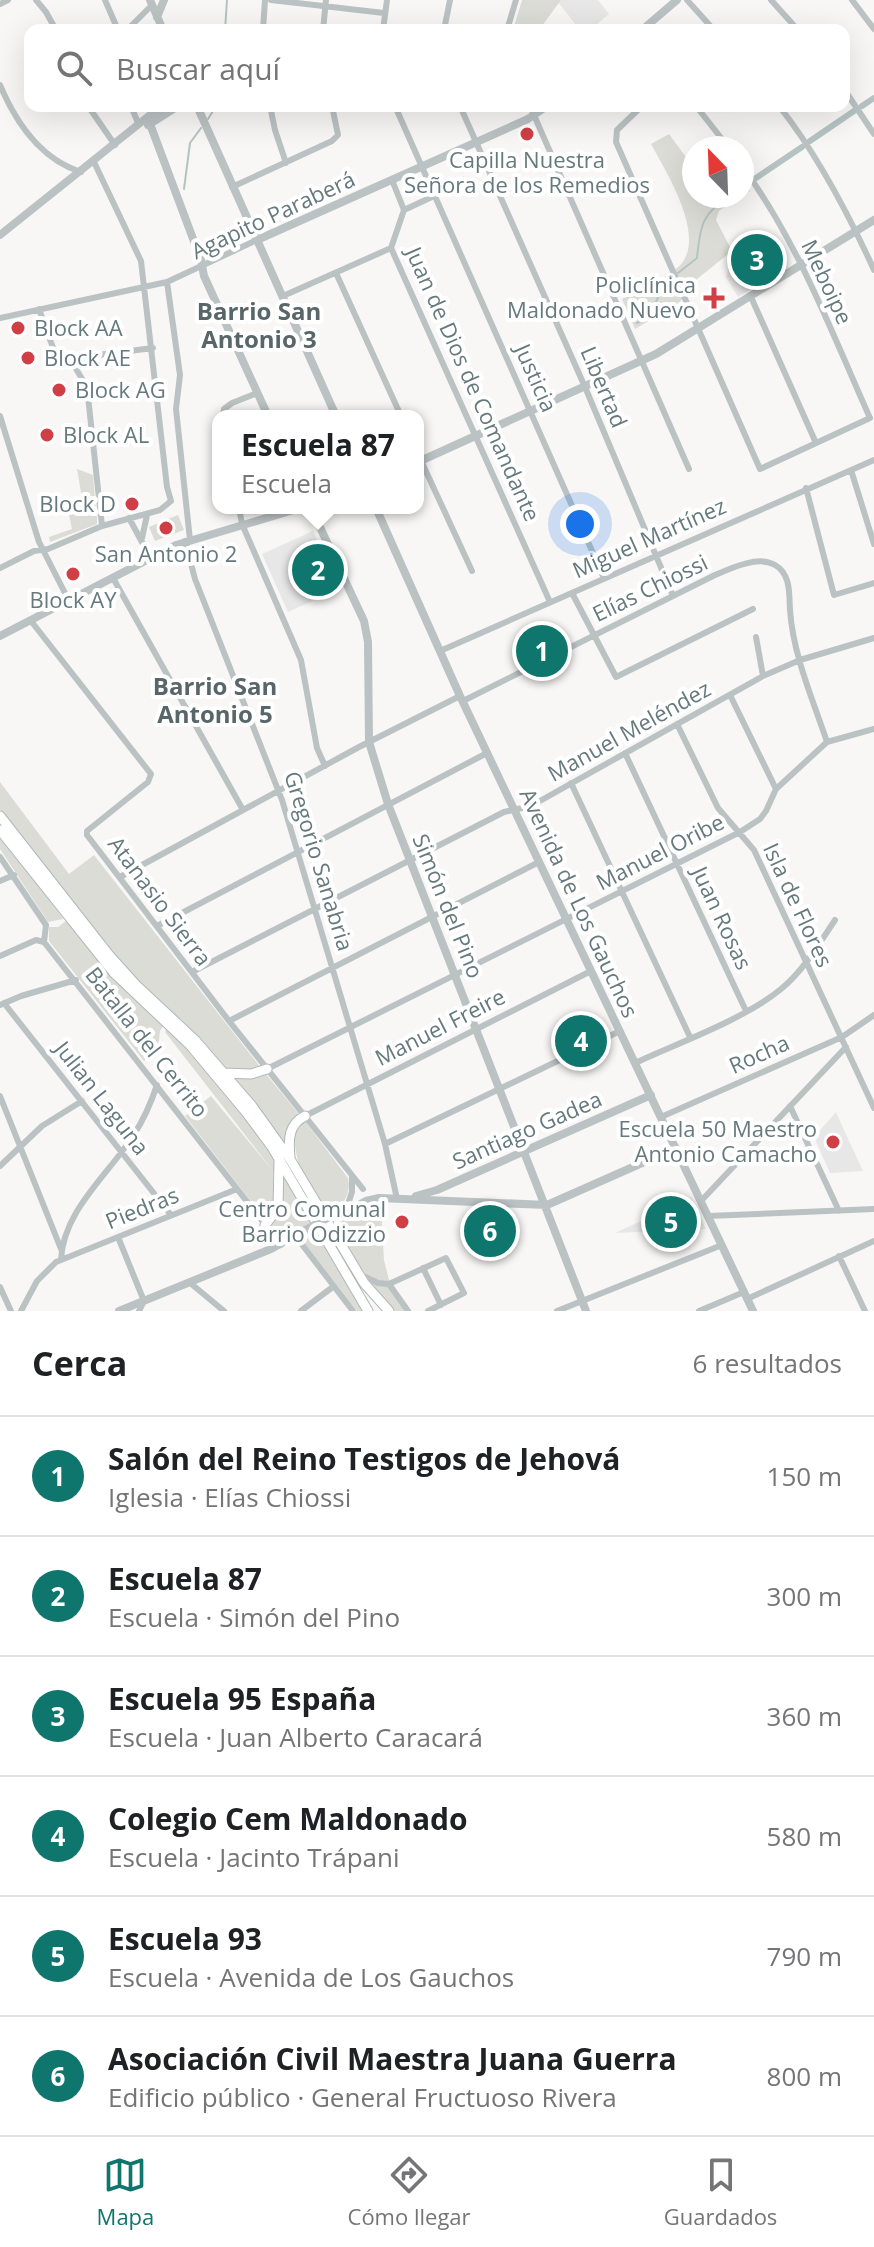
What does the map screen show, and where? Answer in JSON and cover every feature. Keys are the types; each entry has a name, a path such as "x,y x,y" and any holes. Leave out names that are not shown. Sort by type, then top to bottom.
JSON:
{"main road":[{"path":"0,816 109,955 225,1073 290,1159 359,1274 389,1311"},
{"path":"0,830 114,973 216,1074 279,1157 368,1311"},
{"path":"225,1073 251,1074 267,1069"},
{"path":"290,1159 291,1132 297,1121 305,1116"},
{"path":"265,1225 278,1208 279,1157"}],"street":[{"path":"0,4 8,0"},
{"path":"36,0 52,24"},
{"path":"105,0 115,24"},
{"path":"157,17 164,0"},
{"path":"263,24 265,0"},
{"path":"271,0 326,3 384,13"},
{"path":"383,24 387,0"},
{"path":"445,24 450,0"},
{"path":"509,24 516,0"},
{"path":"649,24 677,0"},
{"path":"687,0 709,24"},
{"path":"771,0 793,24"},
{"path":"852,0 874,29"},
{"path":"132,24 151,2 160,24"},
{"path":"324,24 326,3"},
{"path":"0,85 17,120 48,156 81,172"},
{"path":"850,98 874,134"},
{"path":"92,112 115,145"},
{"path":"132,112 135,127"},
{"path":"0,235 154,112"},
{"path":"150,124 158,112"},
{"path":"135,127 150,124 169,112"},
{"path":"200,112 333,410"},
{"path":"271,112 286,163"},
{"path":"232,187 336,138 338,129 334,112"},
{"name":"Justicia","path":"397,112 604,578"},
{"name":"Libertad","path":"463,112 585,387 673,596"},
{"path":"532,112 689,469"},
{"name":"Agapito Paraberá","path":"0,318 167,282 539,112"},
{"path":"636,112 615,134 616,142 760,469 816,443 751,297"},
{"path":"701,112 720,136"},
{"path":"783,112 815,158 857,231 874,270"},
{"path":"150,124 202,267 265,410"},
{"path":"0,568 34,551 102,526 166,508 171,498 167,487 146,288 138,251 94,162"},
{"path":"392,180 404,210 434,196"},
{"name":"Meboipe","path":"754,185 801,266 870,418 816,443"},
{"name":"Juan de Dios de Comandante","path":"404,210 391,248 550,602"},
{"path":"424,457 643,361 874,220"},
{"path":"283,296 391,248"},
{"path":"336,273 398,410"},
{"name":"Gregorio Sanabria","path":"167,282 180,375 176,409 188,540 195,579 279,790 398,1197"},
{"path":"39,309 61,362 73,364 90,356 153,348"},
{"path":"73,364 87,387 102,526"},
{"path":"224,410 232,403 257,393"},
{"path":"0,416 42,550 69,601"},
{"name":"Miguel Martínez","path":"440,651 874,460"},
{"path":"424,470 472,571"},
{"path":"851,470 874,544"},
{"path":"806,488 834,595 874,583"},
{"path":"240,514 301,660 317,748 325,766"},
{"path":"0,636 188,540 278,514"},
{"name":"Simón del Pino","path":"314,514 366,631 369,742 388,804 586,1311"},
{"name":"Avenida de Los Gauchos","path":"379,514 461,698 753,1311"},
{"path":"142,541 147,515"},
{"path":"129,518 150,557"},
{"name":"Elías Chiossi","path":"120,877 369,742 732,568 751,563 772,563 784,572 790,589 792,628 800,660"},
{"path":"113,578 243,810"},
{"path":"572,593 616,677 753,609"},
{"name":"Atanasio Sierra","path":"31,621 150,771 151,777 145,785 86,833 229,1021 363,1189"},
{"path":"756,637 763,676"},
{"name":"Manuel Meléndez","path":"192,972 504,812 531,806 763,676 800,660 874,638"},
{"path":"800,660 827,742"},
{"path":"730,695 776,789"},
{"name":"Isla de Flores","path":"677,724 718,808 754,850 874,1108"},
{"name":"Manuel Oribe","path":"267,1069 740,832 766,811 776,789 827,742 874,729"},
{"path":"157,926 487,753"},
{"name":"Juan Rosas","path":"625,753 746,1011"},
{"path":"571,783 690,1037"},
{"name":"Batalla del Cerrito","path":"0,857 46,925 44,942 265,1225 283,1243"},
{"path":"229,1021 539,862"},
{"path":"0,881 14,875"},
{"path":"635,1063 746,1011 781,989 806,964 835,920"},
{"path":"0,956 36,940 44,942"},
{"name":"Manuel Freire","path":"305,1116 591,971"},
{"path":"2,1004 76,980"},
{"name":"Julian Laguna","path":"2,1004 171,1215"},
{"name":"Rocha","path":"661,1117 842,1037 872,1017"},
{"path":"385,1144 620,1031"},
{"path":"701,1201 846,1047"},
{"path":"61,1250 83,1202 142,1120 157,1085"},
{"name":"Santiago Gadea","path":"398,1197 418,1195 651,1095"},
{"path":"0,1096 61,1250 61,1260 47,1268 21,1311"},
{"path":"0,1166 42,1126 82,1101"},
{"path":"790,1106 839,1211"},
{"path":"119,1311 283,1243 342,1211 373,1199 398,1197 547,1205 676,1148"},
{"path":"342,1211 352,1192 352,1176"},
{"name":"Piedras","path":"61,1260 237,1189"},
{"path":"708,1216 874,1209"},
{"path":"302,1234 353,1311"},
{"path":"118,1237 144,1301 139,1311"},
{"path":"699,1311 746,1296 874,1241"},
{"path":"557,1311 722,1245"},
{"path":"839,1256 865,1311"},
{"path":"359,1274 378,1283 389,1284 446,1258 464,1291 462,1296 428,1311"},
{"path":"423,1268 441,1305"},
{"path":"189,1282 224,1311"},
{"path":"389,1284 408,1311"},
{"path":"301,1311 334,1286"},
{"path":"0,1287 11,1311"}],"shaded area":[{"path":"522,0 561,0 543,24 515,24"},
{"path":"598,0 609,14 597,24 575,24 558,2"},
{"path":"669,134 682,152 682,207 675,189 651,144"},
{"path":"682,208 724,208 716,220 732,251 697,279 679,303 635,329 622,299 676,269 686,257 689,242"},
{"path":"764,234 770,245 774,243 788,267 738,297 726,277 733,253"},
{"path":"77,469 93,475 96,510 83,504"},
{"path":"69,515 97,516 97,524 50,542 49,537 72,529"},
{"name":"San Antonio 2","path":"178,515 184,530 155,541 149,527"},
{"path":"313,531 339,589 288,612 262,554"},
{"path":"0,782 69,874 94,855 261,1068 257,1071 226,1069 126,968 0,810"},
{"path":"0,835 63,919 48,922 0,849"},
{"path":"66,921 107,970 164,1024 158,1050 144,1061 49,941 49,927 58,927"},
{"path":"167,1028 226,1092 275,1158 277,1176 165,1032"},
{"path":"266,1074 298,1113 286,1147 233,1078 253,1078"},
{"path":"211,1096 273,1171 273,1206 267,1216 259,1212 185,1116"},
{"name":"Escuela 50 Maestro Antonio Camacho","path":"836,1112 863,1171 830,1173 814,1137"},
{"path":"304,1120 348,1178 347,1196 334,1210 322,1207 299,1167 293,1137"},
{"path":"283,1173 313,1221 283,1237 271,1225 280,1213"},
{"path":"691,1198 706,1229 615,1233"},
{"path":"363,1209 381,1210 384,1260 389,1280 411,1311 394,1311 351,1258 340,1222"},
{"path":"309,1237 327,1247 364,1311 357,1311 303,1241"}],"waterway":[{"path":"225,24 227,0"},
{"path":"862,106 874,98"},
{"path":"810,141 854,111"},
{"path":"208,119 212,112"},
{"path":"184,189 190,143 201,128"},
{"path":"756,178 802,147"},
{"path":"678,273 697,258 701,229 713,208"},
{"path":"637,323 648,314 671,276"}],"place":[{"name":"Capilla Nuestra Señora de los Remedios","path":"527,134"},
{"name":"Escuela 95 España","path":"757,260"},
{"name":"Policlínica Maldonado Nuevo","path":"714,298"},
{"name":"Block AA","path":"18,328"},
{"name":"Block AE","path":"28,358"},
{"name":"Block AG","path":"59,390"},
{"name":"Block AL","path":"47,435"},
{"name":"Block D","path":"132,504"},
{"name":"San Antonio 2","path":"166,528"},
{"name":"Escuela 87","path":"318,570"},
{"name":"Block AY","path":"73,574"},
{"name":"Salón del Reino Testigos de Jehová","path":"542,651"},
{"name":"Colegio Cem Maldonado","path":"581,1041"},
{"name":"Escuela 50 Maestro Antonio Camacho","path":"833,1142"},
{"name":"Centro Comunal Barrio Odizzio","path":"402,1222"},
{"name":"Escuela 93","path":"671,1222"},
{"name":"Asociación Civil Maestra Juana Guerra","path":"490,1231"}],"district":[{"name":"Barrio San Antonio 3","path":"259,326"},
{"name":"Barrio San Antonio 5","path":"215,701"}]}
